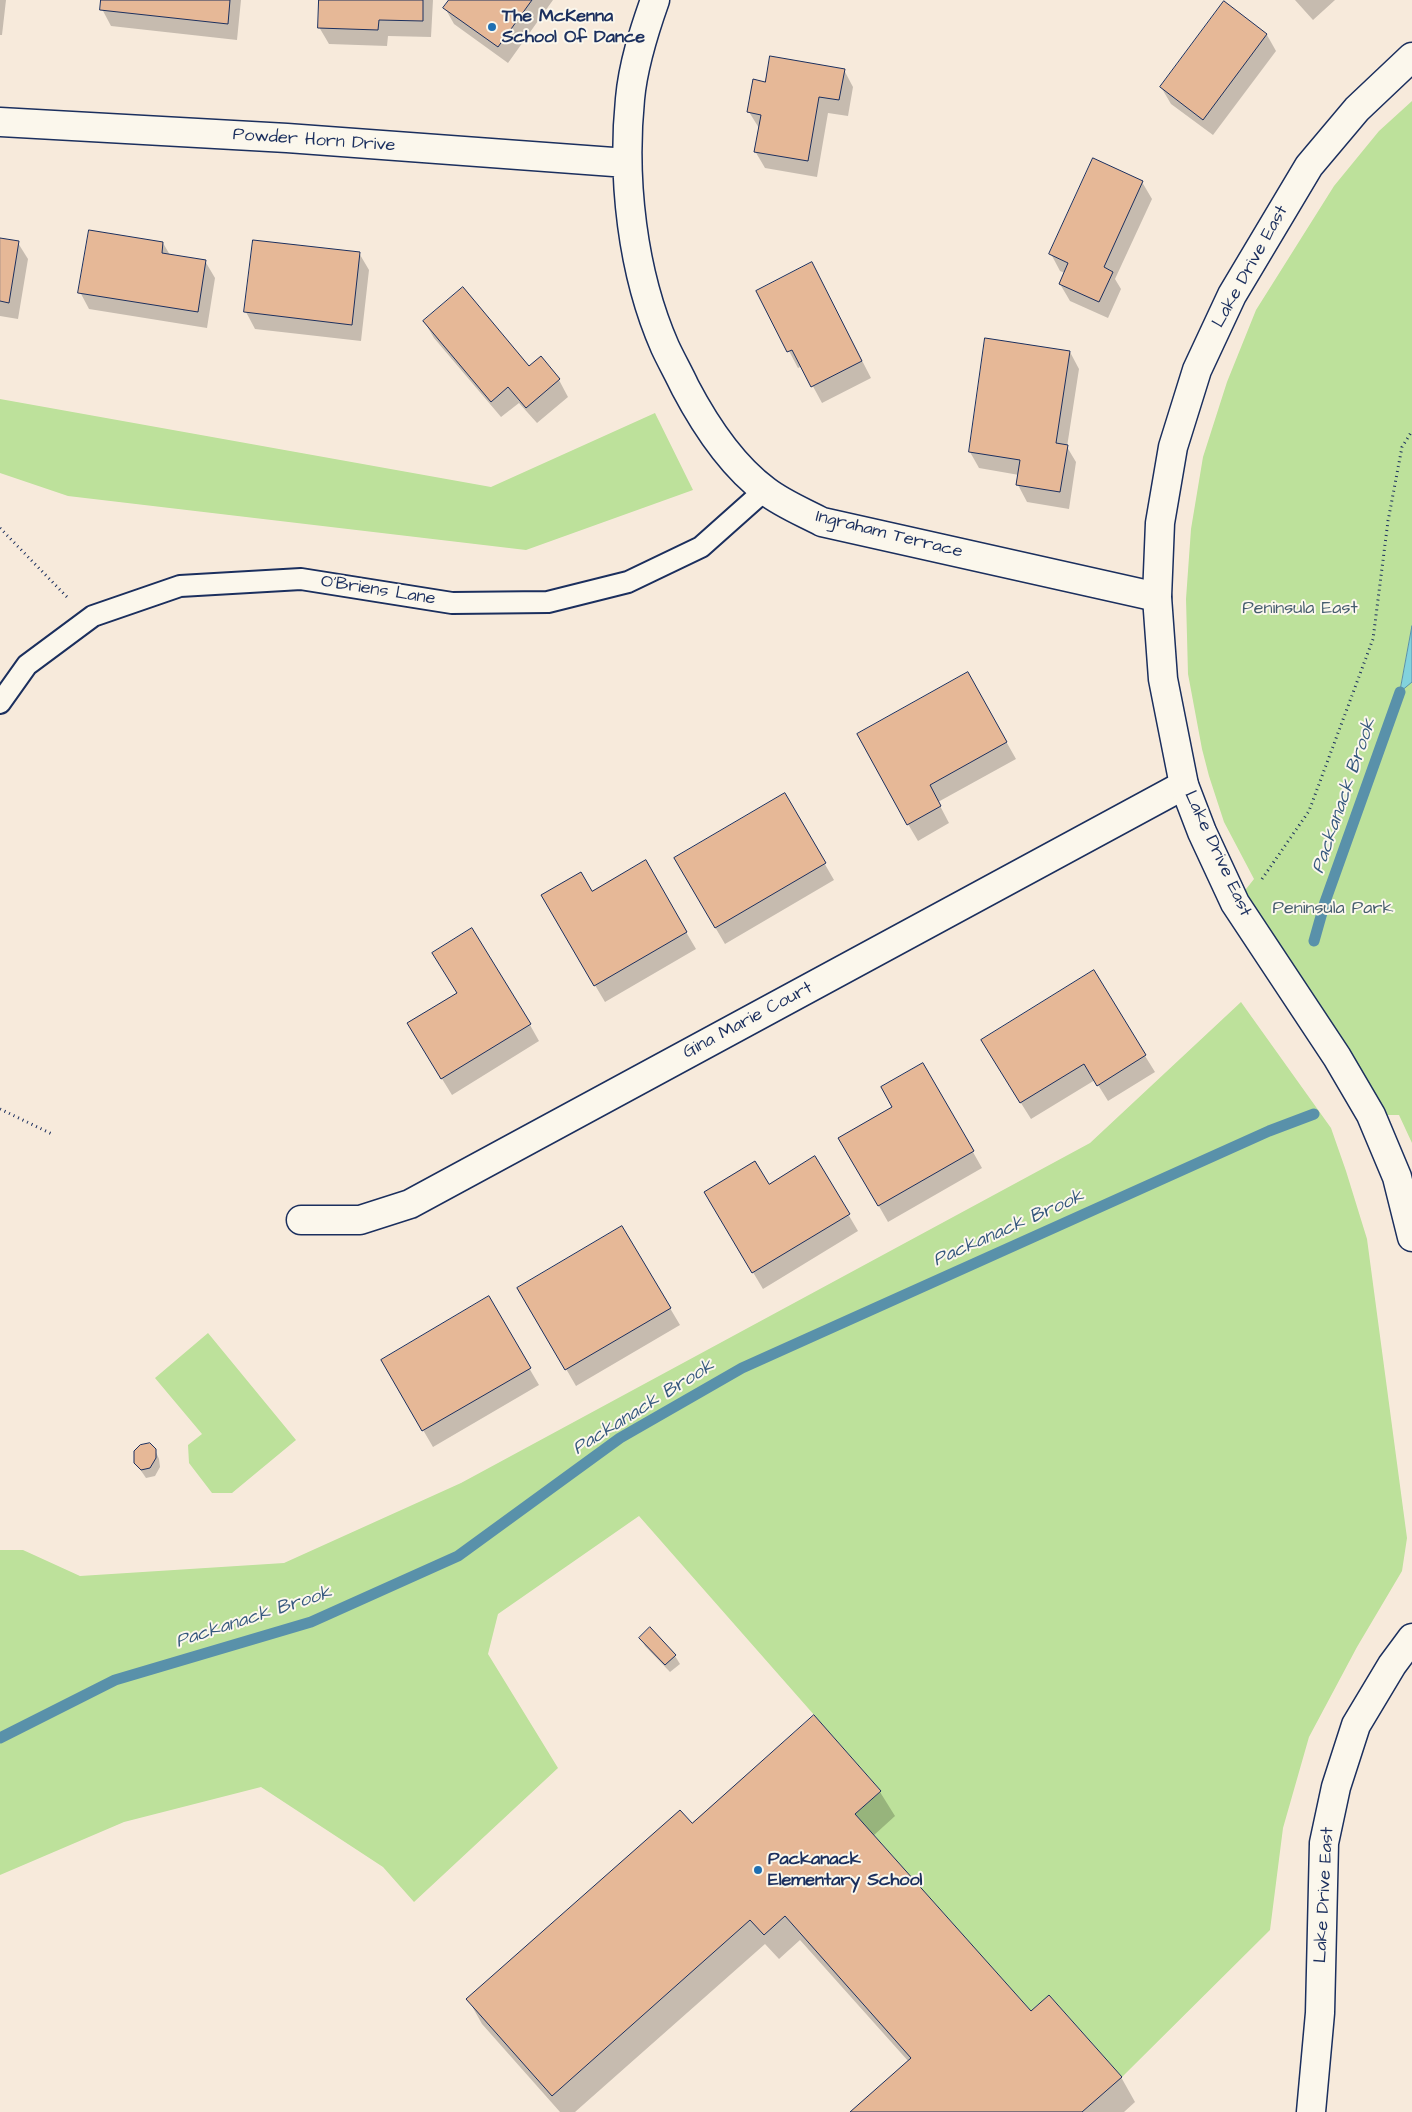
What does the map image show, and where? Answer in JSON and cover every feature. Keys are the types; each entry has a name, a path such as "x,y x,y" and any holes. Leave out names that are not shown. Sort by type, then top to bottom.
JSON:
{"street":[{"name":"Ingraham Terrace","path":"655,0 644,31 630,98 627,163 630,211 642,280 664,346 696,407 726,450 765,490 792,507 822,522 1157,597"},
{"name":"Lake Drive East","path":"1412,57 1357,109 1309,166 1232,295 1197,370 1174,447 1160,523 1157,597 1163,679 1184,785 1202,832 1240,910 1337,1057 1371,1114 1397,1177 1412,1237"},
{"name":"Powder Horn Drive","path":"0,122 287,138 627,163"},
{"name":"Gina Marie Court","path":"301,1220 360,1220 410,1204 1184,785"},
{"name":"Lake Drive East","path":"1311,2112 1320,2013 1324,1843 1336,1787 1356,1725 1392,1666 1412,1638"}],"lane":[{"name":"O'Briens Lane","path":"0,703 27,665 88,619 180,586 301,579 452,603 548,602 628,582 701,547 765,490"}],"path":[{"path":"1240,910 1309,812 1373,639 1388,521 1400,456 1402,447 1412,431"},
{"path":"0,528 88,619"},
{"path":"0,1109 54,1135"}],"green space":[{"name":"Peninsula East","path":"1412,101 1412,626 1400,691 1412,680 1412,1143 1399,1115 1371,1115 1235,903 1254,879 1224,822 1202,749 1188,674 1186,599 1191,529 1203,457 1227,382 1256,310 1334,186 1379,131"},
{"path":"0,399 491,487 655,413 693,490 526,550 68,496 0,473"},
{"path":"1241,1002 1331,1128 1346,1171 1367,1239 1407,1538 1402,1571 1357,1647 1309,1737 1283,1828 1270,1930 1122,2077 1049,1995 1031,2011 855,1814 881,1791 639,1516 498,1614 488,1654 558,1768 414,1902 383,1867 261,1787 124,1822 0,1875 0,1550 23,1550 80,1576 284,1563 461,1483 1090,1143"},
{"path":"208,1333 296,1440 232,1493 212,1493 189,1463 188,1445 202,1434 155,1378"}],"water":[{"path":"1412,626 1412,682 1400,692"}],"building":[{"path":"101,0 230,0 228,24 100,10"},
{"path":"319,0 423,0 423,21 379,20 378,30 318,28"},
{"name":"The McKenna School Of Dance","path":"449,0 532,0 498,47 443,8"},
{"path":"1224,1 1267,34 1203,120 1160,87"},
{"path":"770,56 845,69 839,100 819,97 808,161 754,152 761,115 747,112 753,79 765,82"},
{"path":"1093,158 1143,181 1104,267 1113,272 1099,302 1059,284 1068,263 1049,254"},
{"path":"89,230 163,242 162,253 206,260 198,312 78,293"},
{"path":"0,238 19,241 9,303 0,301"},
{"path":"253,240 360,252 352,325 244,312"},
{"path":"812,262 862,361 811,387 792,350 787,352 756,291"},
{"path":"463,287 529,366 541,356 560,379 526,408 508,387 491,402 423,321"},
{"path":"985,338 1070,351 1056,443 1068,445 1060,492 1016,485 1020,460 969,452"},
{"path":"968,672 1007,742 930,785 941,806 907,825 857,734"},
{"path":"785,793 826,863 715,928 674,858"},
{"path":"646,860 687,932 594,986 541,895 581,872 592,891"},
{"path":"472,928 531,1024 441,1079 407,1023 457,993 432,953"},
{"path":"1094,970 1146,1055 1097,1086 1084,1064 1020,1103 981,1040"},
{"path":"923,1063 974,1151 878,1206 838,1138 892,1107 881,1087"},
{"path":"815,1156 850,1214 752,1273 704,1192 755,1161 769,1184"},
{"path":"622,1226 671,1308 565,1370 517,1288"},
{"path":"489,1296 531,1368 422,1431 381,1360"},
{"path":"150,1443 156,1449 156,1458 150,1468 141,1470 134,1463 134,1451 140,1445"},
{"path":"650,1627 676,1655 665,1665 639,1638"},
{"name":"Packanack Elementary School","path":"814,1715 881,1791 855,1814 1031,2011 1049,1995 1122,2077 1082,2112 850,2112 911,2058 785,1916 764,1935 750,1920 552,2096 466,1999 680,1810 692,1823"}],"waterway":[{"name":"Packanack Brook","path":"1314,941 1325,902 1400,692"},
{"name":"Packanack Brook","path":"0,1738 115,1680 311,1622 458,1556 620,1438 742,1368 1269,1131 1314,1114"}],"place":[{"name":"The McKenna School Of Dance","path":"492,27"},
{"name":"Packanack Elementary School","path":"758,1870"}],"park label":[{"name":"Peninsula Park","path":"1333,909"}]}
